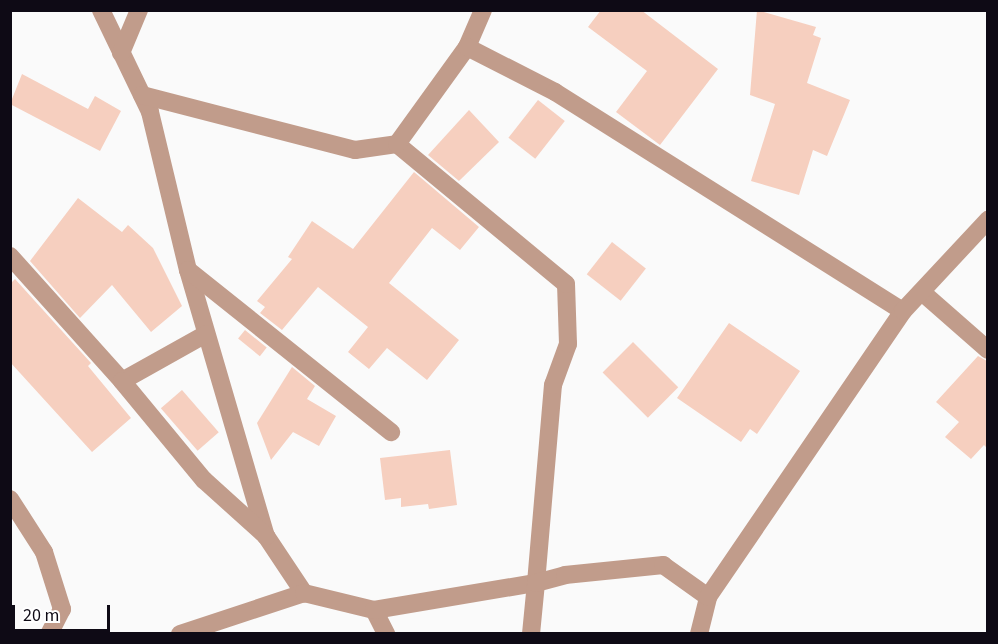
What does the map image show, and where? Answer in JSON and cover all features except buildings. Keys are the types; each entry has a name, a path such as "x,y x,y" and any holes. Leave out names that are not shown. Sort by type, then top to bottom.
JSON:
{"street":[{"path":"101,10 142,95 188,270 266,536"},
{"path":"121,53 139,10"},
{"path":"142,95 355,150 397,144 467,46 483,10"},
{"path":"467,46 555,92 903,311"},
{"path":"397,144 566,284 568,344 553,385 531,633"},
{"path":"699,633 708,597 903,311 923,293 987,220"},
{"path":"10,256 122,381 204,480 266,536 304,593"},
{"path":"188,270 391,432"},
{"path":"923,293 987,350"},
{"path":"122,381 206,334"},
{"path":"10,499 44,552 62,609 49,633"},
{"path":"180,633 304,593 374,610 536,583 565,575 663,565 708,597"},
{"path":"374,610 386,633"}]}
